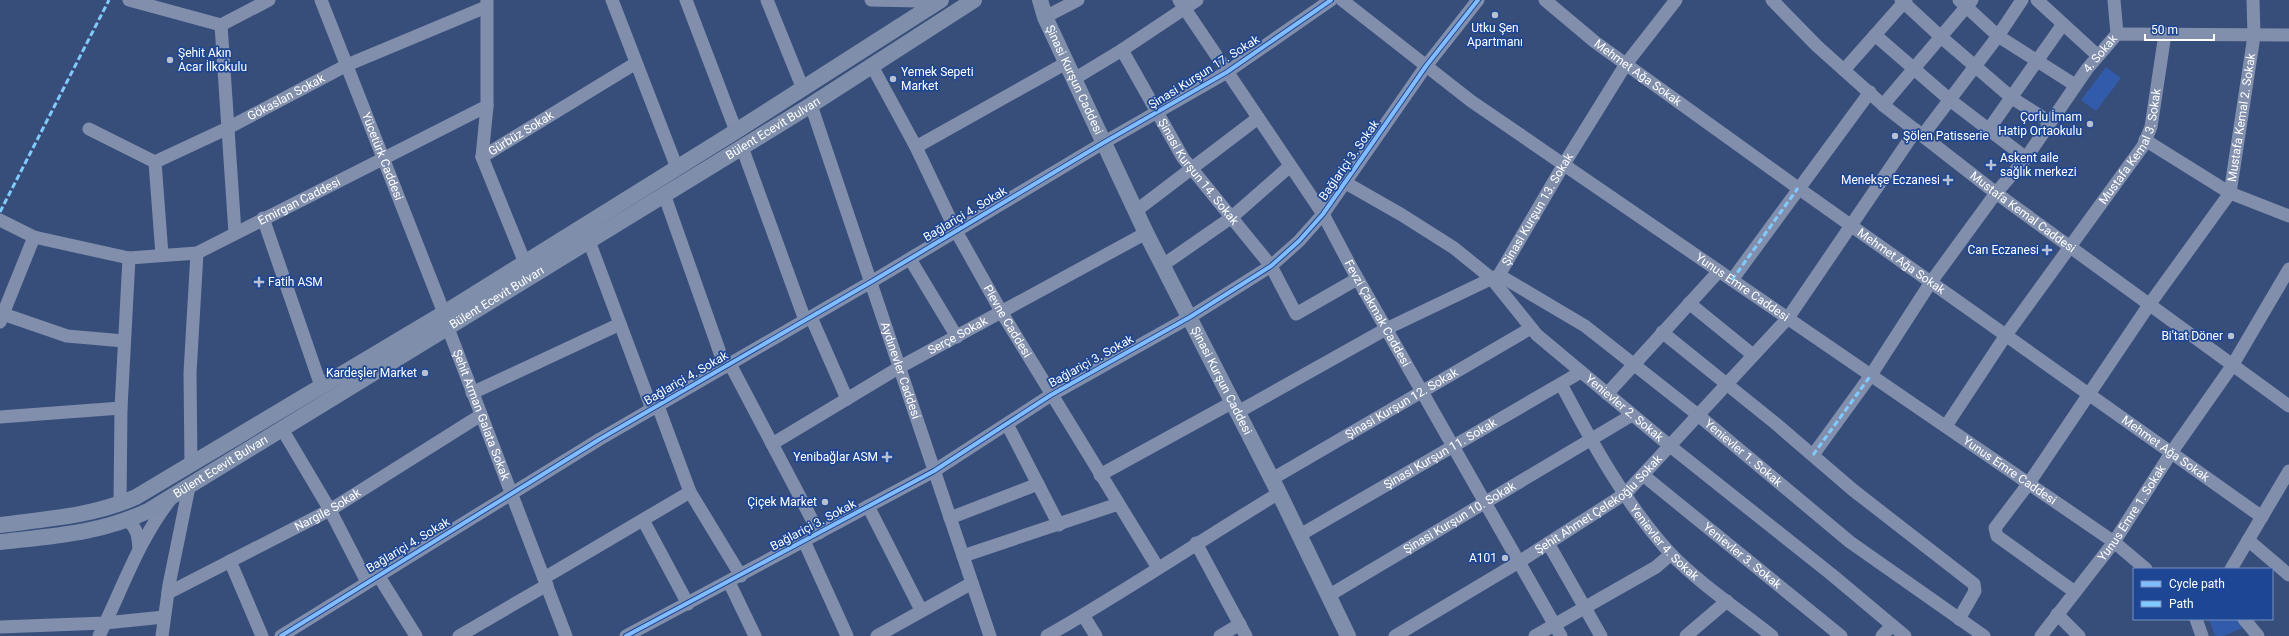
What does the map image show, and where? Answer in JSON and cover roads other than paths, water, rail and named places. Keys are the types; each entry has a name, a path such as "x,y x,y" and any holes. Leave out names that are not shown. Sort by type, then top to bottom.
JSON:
{"main road":[{"name":"Bülent Ecevit Bulvarı","path":"0,525 88,514 120,504 136,497 321,386 446,320 589,241 811,105 974,0"},
{"name":"Şinasi Kurşun Caddesi","path":"1036,1 1045,17 1103,143 1137,210 1146,233 1280,493 1348,636"},
{"name":"Bülent Ecevit Bulvarı","path":"0,542 74,534 108,528 128,521 173,497 282,429 446,320 525,262 803,89 933,3"}],"street":[{"path":"129,0 221,25 269,0"},
{"name":"Yücetürk Caddesi","path":"321,0 384,157 446,320"},
{"path":"612,0 678,168"},
{"path":"686,0 736,131"},
{"path":"767,0 803,89"},
{"path":"871,0 933,3"},
{"path":"1045,17 1078,0"},
{"path":"1074,79 1122,50 1181,4 1197,0"},
{"name":"Şinasi Kurşun 17. Sokak","path":"1103,143 1158,113 1227,72 1331,0"},
{"name":"Yunus Emre Caddesi","path":"1342,0 1470,101 2029,483 2114,542 2145,568"},
{"name":"Bağlariçi 3. Sokak","path":"626,636 735,579 934,471 1051,395 1190,317 1271,266 1299,241 1323,214 1426,66 1478,0"},
{"name":"Mehmet Ağa Sokak","path":"1545,0 1595,42 2262,517"},
{"name":"Şinasi Kurşun 13. Sokak","path":"1495,276 1626,64 1676,0"},
{"name":"Mustafa Kemal Caddesi","path":"1772,0 1844,70 1883,105 1996,193 2289,406"},
{"name":"Şehit Ahmet Çelekoğlu Sokak","path":"1395,636 1519,562 1626,493 1788,318 1851,224 1919,133 1950,100 1998,36 2022,0"},
{"path":"2037,0 2097,55"},
{"path":"2114,0 2117,34"},
{"name":"Mustafa Kemal 2. Sokak","path":"2075,592 1997,536 1995,528 2029,483 2149,305 2230,193 2254,36 2253,0"},
{"path":"1844,70 1904,1 1941,37 2012,98 2050,122"},
{"path":"1883,105 1941,37 1966,2 1998,36 2075,85"},
{"path":"482,157 487,106 487,3"},
{"name":"Gökaslan Sokak","path":"155,162 228,128 347,65 487,3"},
{"name":"Fevzi Çakmak Caddesi","path":"1181,4 1323,214 1357,279 1558,631"},
{"path":"1989,129 2063,24"},
{"path":"221,25 235,233"},
{"name":"4. Sokak","path":"1813,455 1872,375 1931,282 1996,193 2026,158 2097,55 2117,34 2254,36 2289,35"},
{"name":"Mustafa Kemal 3. Sokak","path":"1946,426 2006,335 2145,140 2151,127 2165,34"},
{"path":"1875,35 1950,100 2026,158"},
{"name":"Şinasi Kurşun 14. Sokak","path":"1122,50 1183,158 1271,266 1296,314 1357,279"},
{"name":"Gürbüz Sokak","path":"525,262 482,157 636,63"},
{"path":"916,147 1066,63"},
{"name":"Plevne Caddesi","path":"872,66 916,147 956,231 1002,313 1158,568"},
{"path":"1732,280 1798,188 1870,92"},
{"name":"Aydınevler Caddesi","path":"811,105 990,636"},
{"name":"Emirgan Caddesi","path":"0,220 34,237 129,258 197,253 263,218 487,106"},
{"path":"1137,210 1258,118"},
{"path":"89,129 155,162 162,255"},
{"path":"2145,140 2230,193 2289,216"},
{"name":"Bağlariçi 4. Sokak","path":"281,636 512,493 871,282 1103,143"},
{"path":"742,147 808,319 847,399"},
{"path":"1163,265 1232,217 1290,166"},
{"name":"Yenievler 2. Sokak","path":"1346,183 1402,215 1495,276 1531,328 1581,372 1670,446 1906,636"},
{"path":"664,194 727,366 772,444 818,533"},
{"path":"263,218 321,386"},
{"name":"Serçe Sokak","path":"772,444 900,367 1002,313 1146,233"},
{"path":"34,237 1,318 67,336 124,341"},
{"path":"589,241 620,324 690,492 735,579 755,636"},
{"path":"191,465 190,373 197,253"},
{"path":"120,504 120,408 129,258"},
{"path":"910,258 957,337"},
{"name":"Yunus Emre 1. Sokak","path":"2041,636 2114,542 2171,453 2232,366 2289,269"},
{"path":"1607,394 1719,270"},
{"path":"1100,475 1236,407 1386,329 1495,276"},
{"name":"Yenievler 1. Sokak","path":"1495,276 1585,326 1698,415 1850,542 1984,636"},
{"path":"1689,303 1753,355"},
{"name":"Şehit Arman Galata Sokak","path":"446,320 472,393 512,493 566,636"},
{"path":"472,393 620,324"},
{"name":"Şinasi Kurşun 12. Sokak","path":"1272,479 1422,393 1531,328"},
{"path":"1662,332 1813,455 1853,490 1974,584 1975,591 1959,619"},
{"name":"Şinasi Kurşun 11. Sokak","path":"1300,535 1581,372"},
{"name":"Yenievler 4. Sokak","path":"1561,384 1590,439 1647,526 1671,554 1694,575 1772,636"},
{"path":"0,417 120,408"},
{"name":"Nargile Sokak","path":"168,593 330,510 481,415"},
{"name":"Şinasi Kurşun 10. Sokak","path":"1328,596 1485,504 1590,439 1632,415"},
{"path":"1007,424 1059,525"},
{"path":"282,429 330,510 373,578 416,636"},
{"path":"2232,568 2289,471"},
{"name":"Yenievler 3. Sokak","path":"1643,475 1841,636"},
{"path":"950,518 1038,484"},
{"path":"162,636 168,593 189,487"},
{"path":"459,636 690,492"},
{"path":"1047,636 1083,615 1196,543 1280,493"},
{"path":"99,636 139,549 156,518 173,497"},
{"path":"963,556 1118,504"},
{"path":"868,506 921,610"},
{"path":"643,520 688,604"},
{"path":"128,521 138,534 139,549"},
{"path":"2248,540 2289,575"},
{"path":"804,541 847,636"},
{"path":"1196,543 1246,636"},
{"path":"1548,543 1601,636"},
{"path":"1535,636 1558,631 1585,609 1656,566 1671,554"},
{"path":"230,561 262,636"},
{"path":"877,636 921,610 972,583"},
{"path":"1686,636 1727,601"},
{"path":"2057,614 2079,636"},
{"path":"1083,615 1096,636"},
{"path":"0,627 106,623 164,617"},
{"path":"2196,620 2202,636"},
{"path":"2245,620 2258,636"},
{"path":"1220,636 1240,624"},
{"path":"1882,636 1892,625"}],"place":[{"name":"Utku Şen Apartmanı","path":"1495,15"},
{"name":"Şehit Akın Acar İlkokulu","path":"170,60"},
{"name":"Yemek Sepeti Market","path":"893,79"},
{"name":"Çorlu İmam Hatip Ortaokulu","path":"2090,124"},
{"name":"Şölen Patisserie","path":"1895,136"},
{"name":"Askent aile sağlık merkezi","path":"1991,165"},
{"name":"Menekşe Eczanesi","path":"1948,180"},
{"name":"Can Eczanesi","path":"2047,250"},
{"name":"Fatih ASM","path":"259,282"},
{"name":"Bi'tat Döner","path":"2231,336"},
{"name":"Kardeşler Market","path":"425,373"},
{"name":"Yenibağlar ASM","path":"887,457"},
{"name":"Çiçek Market","path":"825,502"},
{"name":"A101","path":"1505,558"}]}
